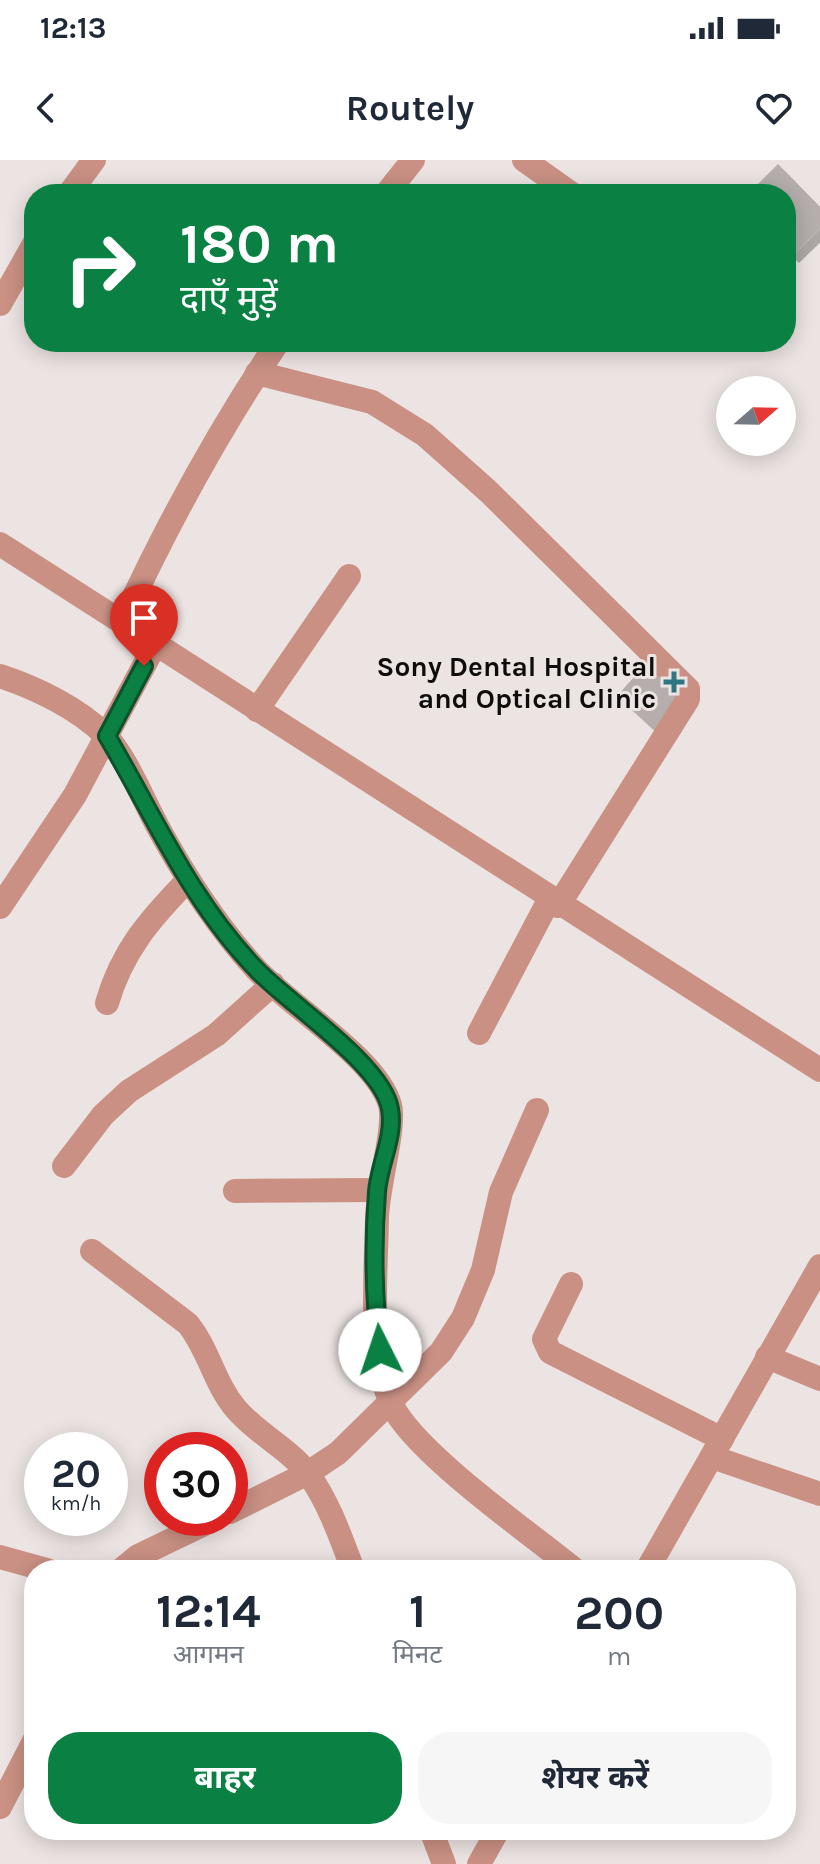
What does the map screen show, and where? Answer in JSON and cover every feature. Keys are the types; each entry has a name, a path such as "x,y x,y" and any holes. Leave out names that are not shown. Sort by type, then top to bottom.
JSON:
{"street":[{"path":"76,184 94,160"},
{"path":"394,184 413,160"},
{"path":"524,160 558,184"},
{"path":"0,304 24,262"},
{"path":"122,622 159,542 271,352"},
{"path":"257,373 372,402 425,435 489,492 688,689 688,699 554,903 479,1033"},
{"path":"0,544 554,903 820,1070"},
{"path":"257,710 349,576"},
{"path":"0,907 44,845 156,643"},
{"path":"0,676 45,696 107,736 187,881 220,929 381,1087 390,1106 391,1126 377,1190 377,1328 382,1372 392,1404 407,1428 435,1456 563,1560"},
{"path":"107,1003 116,971 132,942 187,881"},
{"path":"64,1166 103,1115 129,1091 216,1035 273,984"},
{"path":"248,1503 308,1473 350,1443 441,1352 463,1318 483,1270 501,1192 537,1110"},
{"path":"235,1191 377,1190"},
{"path":"92,1251 188,1324 200,1339 219,1383 235,1408 308,1473 333,1518 349,1560"},
{"path":"653,1560 820,1266"},
{"path":"571,1284 544,1339 550,1352 717,1448 820,1494"},
{"path":"767,1357 820,1379"},
{"path":"133,1560 180,1536"},
{"path":"0,1557 24,1564"},
{"path":"2,1799 24,1759"},
{"path":"435,1840 444,1864"},
{"path":"479,1864 492,1840"}],"building":[{"path":"778,164 820,207 820,229 796,252 796,184 758,184"},
{"path":"651,658 688,692 654,730 617,696"}],"place":[{"name":"Sony Dental Hospital and Optical Clinic","path":"674,682"}],"route":[{"path":"144,666 107,736 187,881 220,929 258,972 364,1067 381,1087 390,1106 391,1126 377,1190 377,1328 380,1350"}]}
